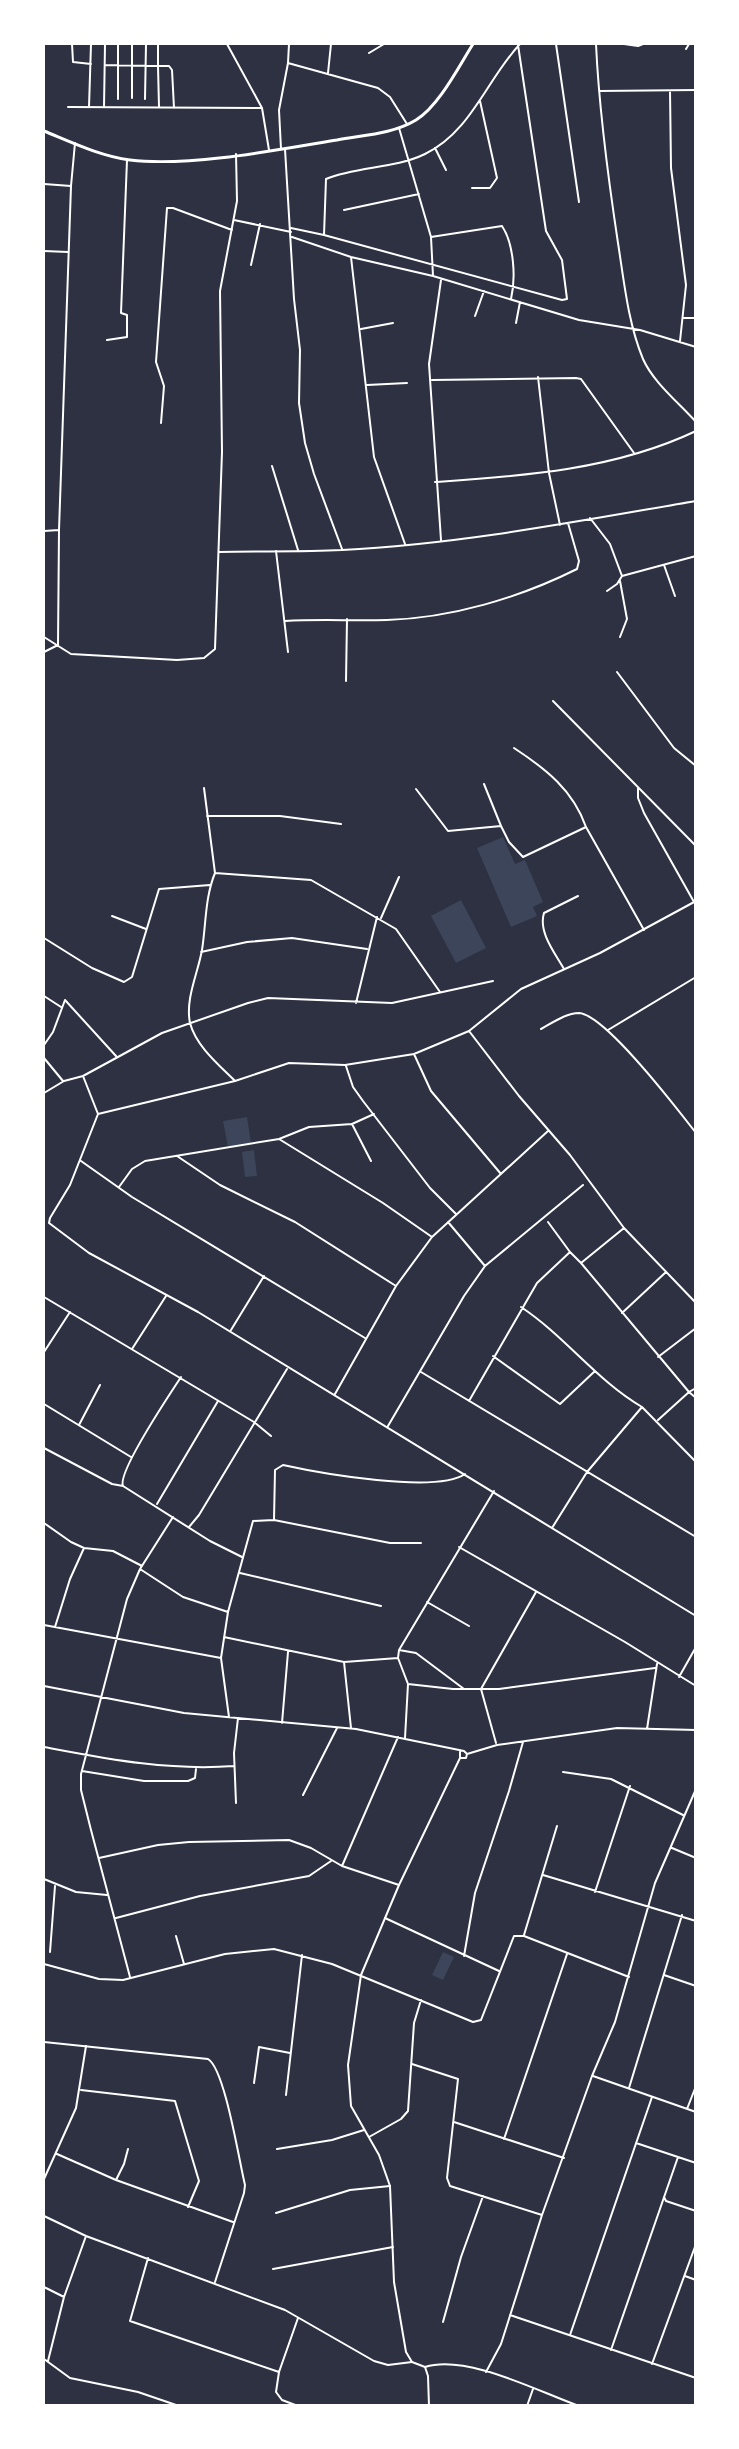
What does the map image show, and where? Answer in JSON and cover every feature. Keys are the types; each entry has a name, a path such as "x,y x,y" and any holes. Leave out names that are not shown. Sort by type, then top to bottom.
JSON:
{"main road":[{"path":"44,131 127,160 193,159 283,149 398,128 428,108 453,75 471,44"}],"street":[{"path":"72,44 73,62 91,64"},
{"path":"89,107 91,44"},
{"path":"104,107 105,44"},
{"path":"118,44 118,99"},
{"path":"132,44 132,98"},
{"path":"145,99 146,44"},
{"path":"158,44 159,107"},
{"path":"227,44 262,108 269,150"},
{"path":"289,44 288,63 279,110 300,350 299,404 305,443 314,474 342,550"},
{"path":"328,73 330,44"},
{"path":"369,53 384,44"},
{"path":"324,235 326,179 409,160 435,148 456,131 480,101 519,44"},
{"path":"291,228 562,300 568,297 562,260 546,231 519,44"},
{"path":"555,44 579,202"},
{"path":"596,44 598,91 618,242 634,329 648,369 696,422"},
{"path":"624,44 638,46 643,44"},
{"path":"686,49 689,44"},
{"path":"288,63 378,88 390,97 407,124"},
{"path":"105,65 171,67 174,108"},
{"path":"598,91 696,90"},
{"path":"670,91 671,168 686,285 680,341"},
{"path":"472,188 490,188 497,178 480,101"},
{"path":"68,107 262,108"},
{"path":"398,128 431,237 433,276"},
{"path":"58,645 59,530 68,252 75,143"},
{"path":"435,148 446,170"},
{"path":"44,637 71,654 177,660 208,656 215,649 222,452 220,283 237,201 236,154"},
{"path":"107,340 127,337 127,315 121,313 127,160"},
{"path":"44,184 71,186"},
{"path":"344,210 419,194"},
{"path":"161,423 164,386 156,362 167,208 173,208 232,230"},
{"path":"234,220 260,224 351,257 433,276 579,320 634,329 696,347"},
{"path":"251,265 260,224"},
{"path":"431,237 502,226 512,265 514,286 511,299"},
{"path":"44,251 68,252"},
{"path":"351,257 361,328 374,457 405,544"},
{"path":"441,279 430,348 435,482 441,540"},
{"path":"475,316 484,291"},
{"path":"516,323 520,302"},
{"path":"684,318 696,318"},
{"path":"361,328 393,322"},
{"path":"432,380 538,377 581,379 634,454"},
{"path":"538,377 549,473 560,525"},
{"path":"367,385 407,383"},
{"path":"435,482 549,473 634,454 696,432"},
{"path":"272,465 298,550"},
{"path":"219,552 342,550 405,544 560,525 696,501"},
{"path":"590,518 610,544 622,576 620,581 607,591"},
{"path":"285,621 388,620 448,612 520,592 561,577 579,566 568,523"},
{"path":"44,531 59,530"},
{"path":"276,551 288,652"},
{"path":"622,576 696,556"},
{"path":"664,565 675,596"},
{"path":"620,581 627,620 620,637"},
{"path":"346,681 347,620"},
{"path":"44,652 58,645"},
{"path":"616,672 674,748 696,766"},
{"path":"553,701 696,846"},
{"path":"514,748 568,791 644,930"},
{"path":"484,784 509,842 523,857 586,827"},
{"path":"204,788 215,873 210,885 201,952 190,1001 190,1024 211,1057 235,1081"},
{"path":"98,1114 235,1081 289,1063 315,1062 345,1065 414,1054 469,1031 521,989 644,930 695,901 644,813 638,798 638,788"},
{"path":"416,789 448,831 501,826"},
{"path":"207,816 280,816 341,824"},
{"path":"215,873 311,880 354,907 379,917 402,935 440,992"},
{"path":"356,1003 367,949 379,917 399,877"},
{"path":"44,938 92,968 124,982 132,977 159,889 210,885"},
{"path":"564,969 547,938 543,917 544,913 578,896"},
{"path":"112,916 146,930"},
{"path":"201,952 247,942 292,938 367,949"},
{"path":"608,1030 696,977"},
{"path":"44,1093 64,1082 83,1076 162,1033 268,998 392,1003 492,981"},
{"path":"44,996 61,1007"},
{"path":"44,1045 53,1032 61,1007 67,1000 116,1056"},
{"path":"541,1029 568,1015 580,1013 608,1030 696,1133"},
{"path":"469,1031 548,1131 570,1155 624,1228 696,1303"},
{"path":"414,1054 431,1091 501,1174"},
{"path":"44,1058 64,1082"},
{"path":"345,1065 353,1086 430,1188 456,1214"},
{"path":"83,1076 98,1114 81,1161 49,1223 89,1252 230,1331 287,1369 388,1426 696,1616"},
{"path":"119,1187 139,1163 279,1139 309,1128 352,1124 374,1114"},
{"path":"352,1124 371,1161"},
{"path":"334,1395 396,1286 432,1237 548,1131"},
{"path":"279,1139 383,1203 432,1237"},
{"path":"177,1156 220,1185 295,1222 396,1286"},
{"path":"81,1161 132,1197 365,1338"},
{"path":"388,1426 464,1296 485,1266 583,1185"},
{"path":"448,1222 485,1266"},
{"path":"548,1222 621,1313 696,1398"},
{"path":"581,1263 624,1228"},
{"path":"469,1401 521,1307 537,1283 570,1252"},
{"path":"621,1313 666,1272"},
{"path":"230,1331 264,1276"},
{"path":"132,1349 167,1295"},
{"path":"44,1297 181,1377 254,1422 271,1436"},
{"path":"521,1307 549,1325 620,1394 642,1407 657,1420 696,1462"},
{"path":"44,1352 70,1312"},
{"path":"658,1357 696,1328"},
{"path":"493,1356 560,1404 595,1371"},
{"path":"189,1527 199,1515 287,1369"},
{"path":"421,1372 696,1537"},
{"path":"123,1486 122,1476 132,1457 181,1377"},
{"path":"80,1425 100,1385"},
{"path":"657,1420 696,1388"},
{"path":"156,1505 218,1401"},
{"path":"44,1404 132,1457"},
{"path":"552,1528 587,1472 642,1407"},
{"path":"44,1448 112,1484 123,1486 243,1558"},
{"path":"274,1520 275,1470 283,1465 387,1481 455,1479 465,1474"},
{"path":"405,1738 408,1684 398,1658 399,1650 459,1546 494,1491"},
{"path":"130,1977 81,1790 82,1770 127,1599 141,1568 173,1517"},
{"path":"229,1717 221,1658 228,1612 253,1521 274,1520 390,1543 421,1543"},
{"path":"44,1523 64,1539 84,1548 113,1551 183,1597 228,1612"},
{"path":"459,1546 626,1642 657,1664 696,1686"},
{"path":"55,1628 70,1579 84,1548"},
{"path":"240,1573 381,1606"},
{"path":"497,1745 481,1689 536,1592"},
{"path":"427,1602 469,1626"},
{"path":"44,1625 221,1658"},
{"path":"224,1636 288,1652 344,1662 398,1658"},
{"path":"679,1677 696,1647"},
{"path":"399,1650 416,1653 464,1689"},
{"path":"282,1723 288,1652"},
{"path":"344,1662 351,1728"},
{"path":"647,1730 657,1664"},
{"path":"408,1684 481,1689 655,1668"},
{"path":"44,1686 184,1713 351,1728 464,1751 467,1754"},
{"path":"236,1803 234,1766 238,1718"},
{"path":"303,1795 337,1728"},
{"path":"460,1758 466,1758 467,1754 497,1745 617,1728 696,1730"},
{"path":"342,1866 398,1737"},
{"path":"464,1956 475,1893 523,1742"},
{"path":"44,1747 132,1764 195,1769 234,1766"},
{"path":"412,2362 406,2352 401,2330 390,2186 382,2162 351,2106 347,2080 361,1975 384,1917 460,1758 460,1752"},
{"path":"82,1770 144,1781 192,1781 195,1769"},
{"path":"564,1772 611,1779 630,1786 683,1815"},
{"path":"595,1892 630,1786"},
{"path":"486,2372 501,2344 542,2215 592,2076 615,2022 655,1883 696,1789"},
{"path":"524,1936 557,1826"},
{"path":"99,1858 158,1845 189,1842 289,1840 311,1848 342,1866 399,1885"},
{"path":"672,1848 696,1858"},
{"path":"116,1918 200,1896 309,1876 332,1861"},
{"path":"543,1875 696,1921"},
{"path":"44,1879 76,1892 108,1895"},
{"path":"50,1952 55,1885"},
{"path":"629,2088 682,1915"},
{"path":"384,1917 499,1971"},
{"path":"176,1936 184,1964"},
{"path":"44,1964 99,1979 123,1980 225,1954 263,1949 284,1950 361,1975 477,2022 481,2020 512,1938 524,1936 629,1977"},
{"path":"504,2139 567,1954"},
{"path":"286,2095 302,1955"},
{"path":"664,1975 696,1986"},
{"path":"369,2137 401,2119 408,2111 414,2023 421,2000"},
{"path":"44,2042 208,2059 213,2062 223,2086 245,2185 215,2282"},
{"path":"44,2179 57,2154 81,2090 86,2045"},
{"path":"254,2084 259,2048 290,2053"},
{"path":"412,2064 458,2079 447,2183 450,2186 542,2215"},
{"path":"592,2076 696,2112"},
{"path":"687,2109 696,2086"},
{"path":"81,2090 175,2101 199,2181 188,2207"},
{"path":"570,2335 652,2097"},
{"path":"454,2122 564,2158"},
{"path":"277,2149 332,2140 364,2130"},
{"path":"635,2143 696,2163"},
{"path":"116,2180 128,2149"},
{"path":"57,2154 116,2180 234,2222"},
{"path":"611,2350 678,2157"},
{"path":"276,2213 350,2190 390,2186"},
{"path":"443,2322 461,2257 483,2196"},
{"path":"664,2197 666,2201 696,2211"},
{"path":"44,2216 86,2236 215,2282 285,2310 374,2361 388,2365 412,2362 425,2367 439,2362 454,2363 486,2372 579,2406"},
{"path":"48,2361 64,2297 86,2236"},
{"path":"652,2364 696,2244"},
{"path":"273,2269 393,2247"},
{"path":"148,2258 130,2321 279,2372"},
{"path":"685,2276 696,2280"},
{"path":"44,2287 64,2297"},
{"path":"510,2315 696,2378"},
{"path":"298,2318 279,2372 276,2392 278,2397 298,2406"},
{"path":"44,2359 70,2378 138,2392 179,2406"},
{"path":"425,2367 428,2376 429,2406"},
{"path":"527,2406 532,2389"},
{"path":"160,2406 162,2400"}],"shaded area":[{"path":"503,837 515,864 525,860 543,902 533,907 537,916 511,927 477,848"},
{"path":"461,900 486,948 456,963 431,916"},
{"path":"247,1117 251,1143 228,1147 223,1121"},
{"path":"254,1150 257,1176 245,1177 242,1152"},
{"path":"443,1952 454,1957 443,1980 432,1975"}]}
